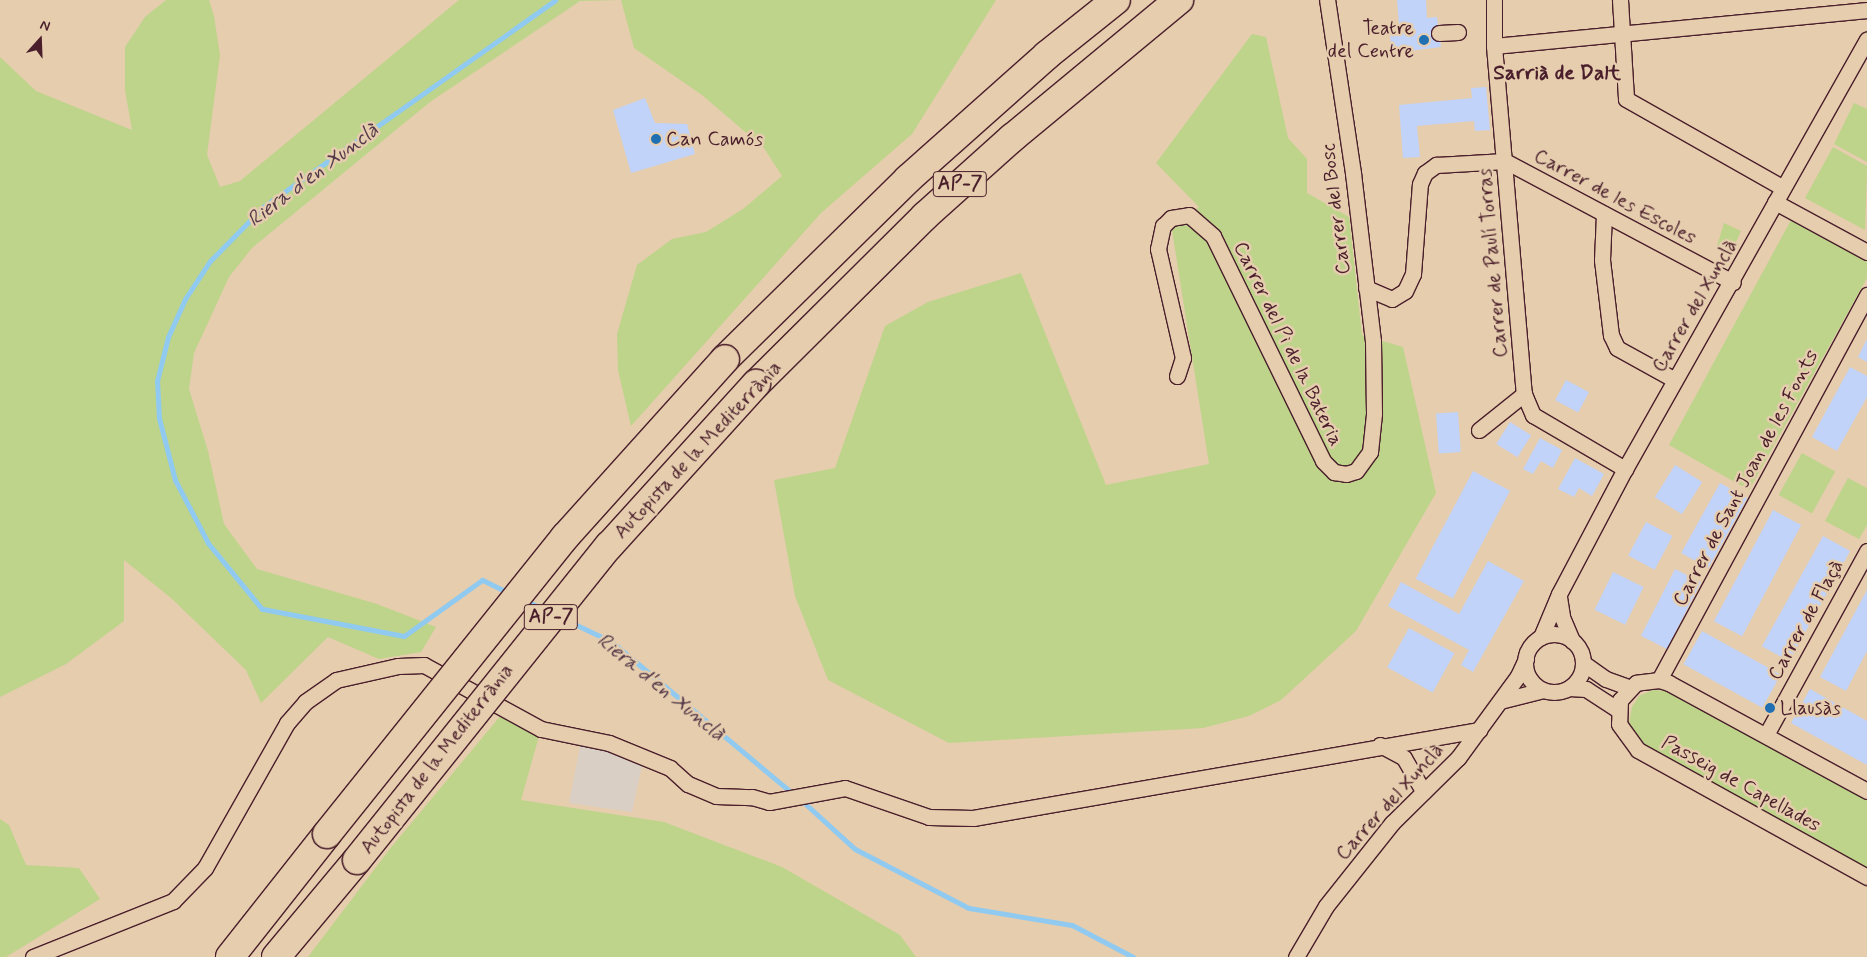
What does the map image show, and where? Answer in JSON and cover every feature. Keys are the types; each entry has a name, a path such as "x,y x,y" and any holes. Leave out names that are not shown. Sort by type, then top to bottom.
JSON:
{"highway":[{"name":"Autopista de la Mediterrània","path":"230,957 559,544 725,359 908,179 1047,56 1116,0"},
{"name":"Autopista de la Mediterrània","path":"276,957 357,860 609,546 756,384 925,216 1012,138 1179,0"}],"street":[{"name":"Carrer del Bosc","path":"1328,0 1366,288 1392,299 1405,291 1412,274 1420,184 1425,173 1436,165 1505,161"},
{"name":"Carrer de Paulí Torras","path":"1494,0 1494,46 1524,394 1533,415 1625,470"},
{"path":"1620,0 1626,99 1783,188"},
{"path":"1849,0 1867,10"},
{"path":"1494,46 1623,36 1867,10"},
{"path":"1439,33 1458,32"},
{"name":"Carrer del Xunclà","path":"1541,637 1559,594 1625,470 1733,282 1775,202 1867,38"},
{"name":"Carrer de les Escoles","path":"1505,161 1733,282"},
{"path":"1775,202 1867,252"},
{"path":"1604,214 1602,260 1611,335 1618,348 1675,380"},
{"name":"Carrer del Pi de la Bateria","path":"1177,376 1183,358 1158,249 1163,226 1171,218 1189,215 1212,236 1323,461 1334,472 1356,471 1366,462 1373,435 1372,341 1366,288"},
{"name":"Carrer de Sant Joan de les Fonts","path":"1659,680 1867,295"},
{"path":"1479,430 1524,394"},
{"name":"Carrer de Flaçà","path":"1766,735 1866,553"},
{"path":"1559,594 1562,617 1583,663 1606,679 1628,687 1659,680 1766,735 1867,791"},
{"path":"1543,690 1529,677 1526,659 1541,637 1560,635 1572,640"},
{"name":"Carrer del Xunclà","path":"1296,957 1326,906 1392,823 1424,792 1479,730 1526,659"},
{"path":"1569,688 1582,673 1583,663"},
{"path":"34,957 174,901 205,868 287,723 305,702 336,680 398,666 424,664 542,728 609,743 670,768 688,784 716,796 752,797 769,802 845,788 929,817 973,818 1071,802 1380,745 1479,730"},
{"path":"1500,700 1543,690 1554,692 1569,688 1586,689 1617,710 1628,687"},
{"name":"Passeig de Capellades","path":"1617,710 1622,731 1638,750 1867,877"},
{"path":"1380,745 1404,758 1424,792"}],"shaded area":[{"path":"580,746 613,749 643,761 632,812 569,803"}],"green space":[{"path":"166,0 209,0 214,16 220,55 207,155 220,187 240,181 459,0 621,0 580,1 430,102 252,248 229,277 194,353 189,389 208,451 224,524 257,569 377,604 436,627 421,652 379,659 328,637 261,703 246,670 171,598 124,560 124,621 66,664 0,697 0,57 36,91 132,130 125,90 125,47 145,17"},
{"path":"621,0 996,0 912,134 821,213 631,426 618,370 617,334 637,265 672,239 706,232 743,209 782,176 764,148 702,95 634,48"},
{"path":"1252,34 1266,37 1288,138 1307,159 1307,193 1349,217 1362,335 1403,347 1436,493 1356,631 1281,700 1249,716 1203,728 949,743 828,680 795,596 774,480 835,468 885,326 928,302 1021,273 1106,485 1209,464 1172,230 1199,207 1156,163"},
{"path":"1854,103 1867,109 1867,162 1834,144"},
{"path":"1833,147 1867,166 1865,230 1805,198"},
{"path":"1791,220 1867,260 1867,278 1749,490 1669,445"},
{"path":"1724,223 1741,231 1731,253 1717,246"},
{"path":"1802,453 1835,471 1812,513 1779,495"},
{"path":"1848,478 1867,488 1867,525 1859,539 1825,521"},
{"path":"1653,690 1669,691 1867,799 1867,870 1648,750 1634,738 1629,724 1632,707 1639,696"},
{"path":"507,708 541,729 521,800 664,822 782,867 900,935 916,957 308,957 389,850"},
{"path":"0,819 9,825 26,865 79,868 100,899 6,957 0,957"}],"building":[{"path":"1397,0 1426,0 1427,18 1437,17 1441,47 1392,53 1389,25 1399,24"},
{"path":"1486,87 1490,130 1475,131 1474,121 1417,126 1420,157 1403,158 1399,105 1472,98 1471,88"},
{"name":"Can Camós","path":"645,98 655,123 687,124 695,154 631,173 613,110"},
{"path":"1867,339 1867,362 1858,357"},
{"path":"1850,367 1867,376 1867,397 1837,451 1812,437"},
{"path":"1566,380 1589,392 1578,413 1555,400"},
{"path":"1458,412 1461,452 1439,453 1436,414"},
{"path":"1510,422 1531,435 1517,457 1496,444"},
{"path":"1540,438 1562,450 1553,468 1541,461 1533,474 1523,469"},
{"path":"1575,458 1604,474 1592,496 1579,488 1574,497 1558,489"},
{"path":"1675,465 1702,482 1682,514 1655,497"},
{"path":"1473,471 1510,491 1453,598 1416,579"},
{"path":"1720,483 1747,498 1708,568 1681,553"},
{"path":"1773,510 1801,525 1742,636 1714,621"},
{"path":"1646,522 1672,536 1655,570 1628,556"},
{"path":"1823,536 1850,551 1789,661 1762,646"},
{"path":"1488,561 1524,581 1473,672 1461,665 1469,650 1388,606 1401,582 1459,614"},
{"path":"1675,569 1701,582 1667,649 1641,636"},
{"path":"1613,572 1644,587 1625,625 1595,610"},
{"path":"1867,590 1867,651 1846,691 1820,677"},
{"path":"1409,628 1454,653 1433,693 1387,667"},
{"path":"1702,631 1781,675 1762,708 1684,664"},
{"path":"1810,689 1867,721 1867,765 1791,723"}],"waterway":[{"name":"Riera d'en Xunclà","path":"509,593 482,580 404,636 262,609 208,543 175,480 159,418 157,381 168,337 185,299 210,261 263,207 555,0"},
{"name":"Riera d'en Xunclà","path":"524,600 545,610"},
{"name":"Riera d'en Xunclà","path":"562,618 612,642 793,794"},
{"name":"Riera d'en Xunclà","path":"800,799 855,849 969,908 1072,925 1133,957"}],"place":[{"name":"Teatre del Centre","path":"1424,40"},
{"name":"Can Camós","path":"656,139"},
{"name":"Llausàs","path":"1770,708"}],"district":[{"name":"Sarrià de Dalt","path":"1557,73"}]}
